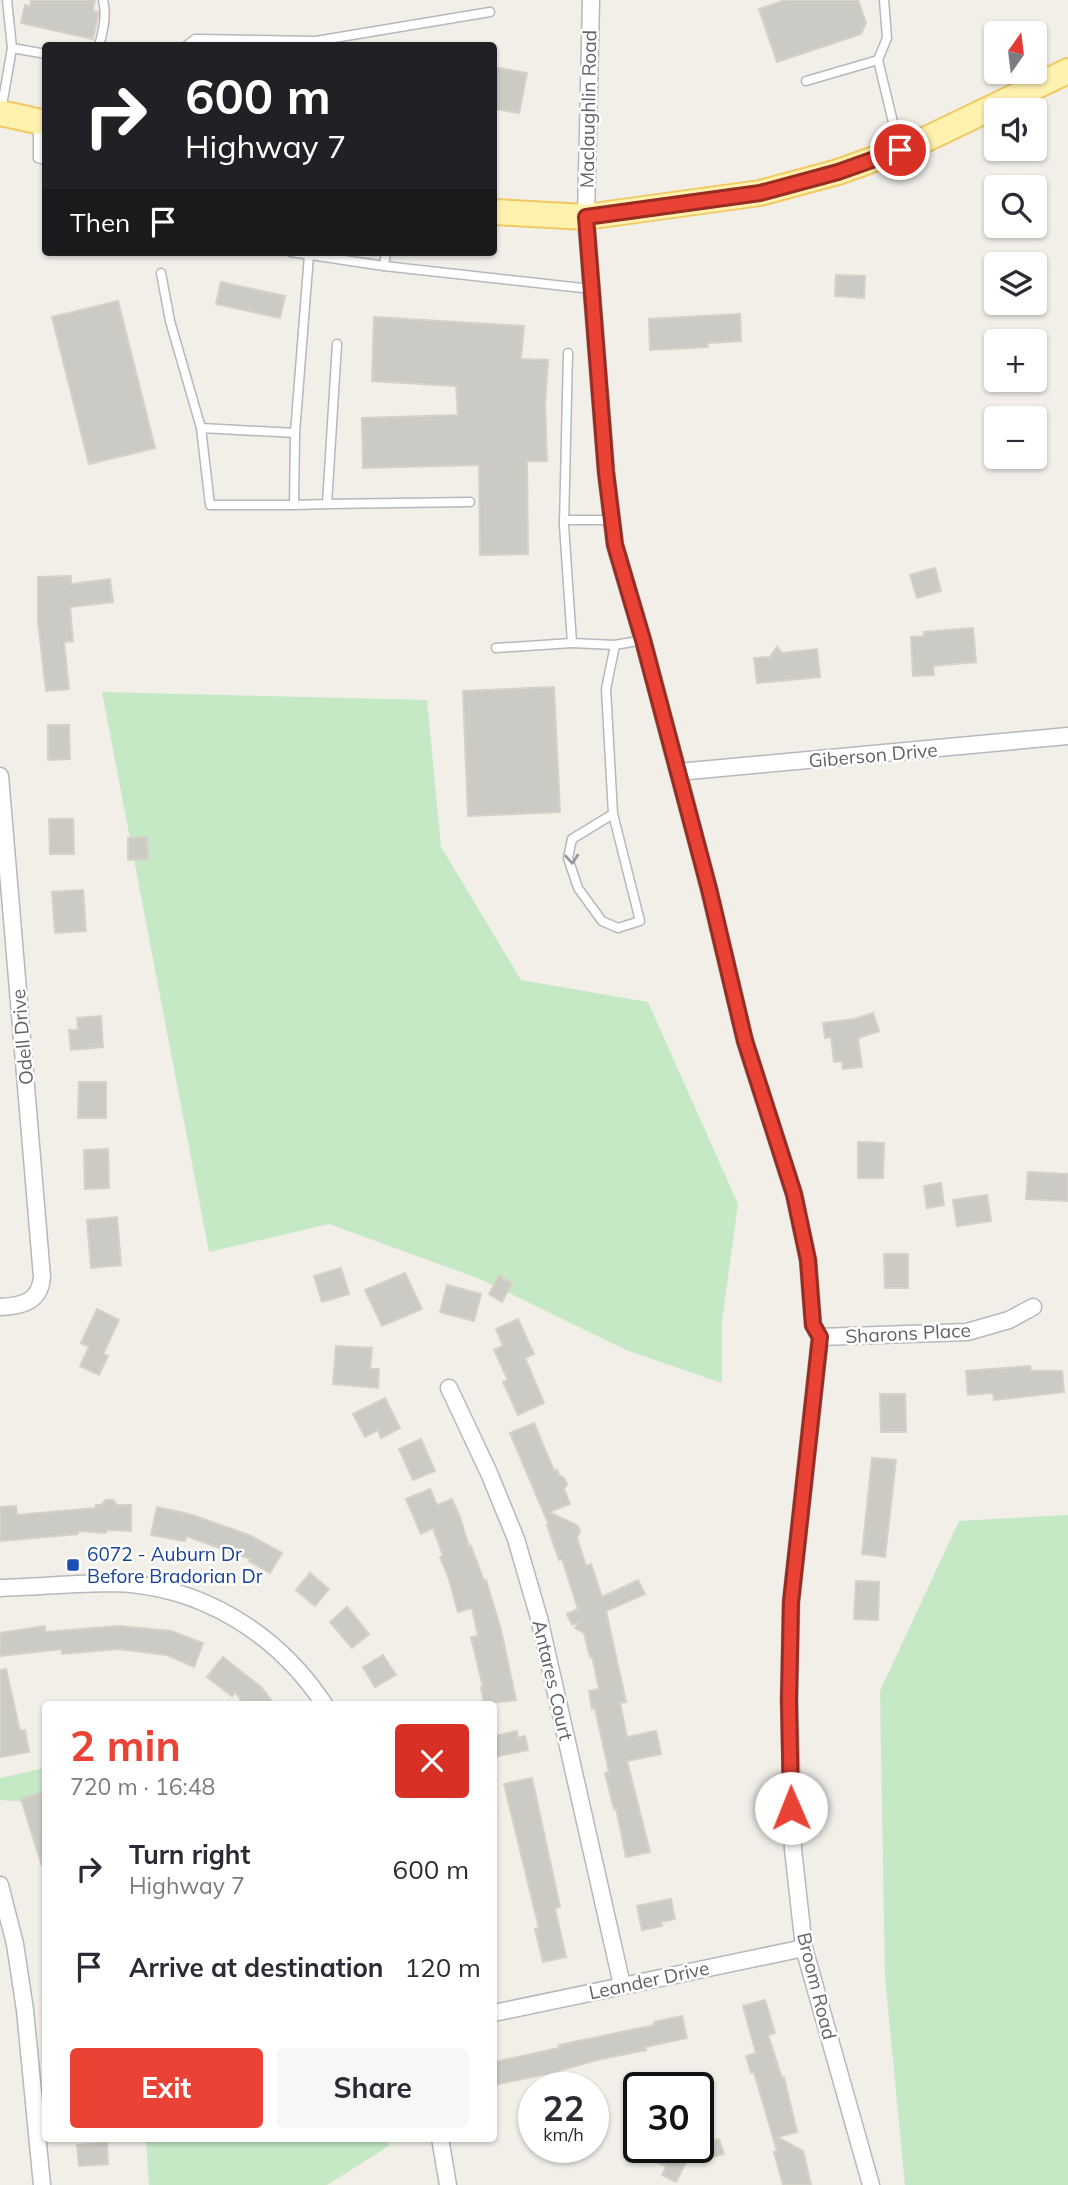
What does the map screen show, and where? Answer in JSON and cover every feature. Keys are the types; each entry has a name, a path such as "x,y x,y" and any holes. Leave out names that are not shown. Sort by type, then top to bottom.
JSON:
{"main road":[{"path":"497,212 586,217 760,193 838,172 900,150 1068,71"},
{"path":"0,113 42,122"}],"street":[{"name":"Maclaughlin Road","path":"586,217 591,0"},
{"name":"Broom Road","path":"586,217 615,545 709,889 745,1041 797,1205 808,1260 813,1325 820,1337 799,1510 790,1614 791,1808 804,1948 871,2185"},
{"name":"Giberson Drive","path":"678,772 1068,736"},
{"name":"Odell Drive","path":"0,776 43,1277 36,1297 18,1306 0,1307"},
{"name":"Sharons Place","path":"820,1337 967,1332 1009,1320 1034,1307"},
{"name":"Antares Court","path":"449,1388 516,1539 539,1618 622,1985"},
{"path":"0,1588 112,1583 152,1587 191,1598 216,1608 262,1636 301,1673 322,1701"},
{"path":"0,1885 15,1944 25,2010 42,2185"},
{"name":"Leander Drive","path":"497,2012 804,1948"},
{"path":"441,2142 448,2185"}],"lane":[{"path":"0,113 12,48 7,0"},
{"path":"100,42 104,29 103,0"},
{"path":"884,0 887,38 878,60 900,150"},
{"path":"191,42 195,39 316,41 490,12"},
{"path":"12,48 42,53"},
{"path":"806,81 878,60"},
{"path":"42,122 38,158 42,159"},
{"path":"294,505 295,433 309,256"},
{"path":"316,256 592,289"},
{"path":"384,266 385,256"},
{"path":"161,274 170,321 201,428 210,505 470,502"},
{"path":"327,505 337,344"},
{"path":"568,353 564,520 572,643"},
{"path":"201,428 295,433"},
{"path":"564,520 611,520"},
{"path":"496,648 572,643 615,645 643,640"},
{"path":"613,814 572,839 568,858 578,888 602,921 618,928 640,921 613,814 606,689 615,645"}],"green space":[{"path":"102,692 427,700 441,847 521,980 648,1002 738,1204 722,1321 722,1383 626,1350 480,1279 329,1224 209,1252"},
{"path":"1068,1515 1068,2185 905,2185 885,1977 880,1691 959,1521"},
{"path":"42,1765 42,1803 0,1800 0,1778 40,1769"},
{"path":"146,2142 388,2142 389,2146 327,2185 149,2185"}],"building":[{"path":"31,0 95,0 93,11 98,12 98,15 93,39 21,23 25,5 30,7"},
{"path":"785,0 858,0 866,23 861,34 777,62 759,9"},
{"path":"497,68 527,73 519,113 497,109"},
{"path":"836,275 865,276 864,298 835,296"},
{"path":"221,282 285,296 280,318 216,304"},
{"path":"118,301 155,448 89,464 52,317"},
{"path":"740,314 741,341 707,343 708,347 650,350 649,319"},
{"path":"374,317 524,326 521,359 548,360 545,405 547,461 527,461 528,554 480,555 479,465 363,468 362,418 458,415 456,386 372,381"},
{"path":"935,568 941,591 917,598 910,575"},
{"path":"71,576 71,584 110,579 113,602 70,607 73,641 64,642 69,689 46,691 38,621 38,577"},
{"path":"973,628 976,662 933,666 934,675 913,676 911,637 924,636 924,632"},
{"path":"777,647 782,653 817,649 820,677 757,683 754,658 770,657"},
{"path":"554,687 560,812 468,816 463,691"},
{"path":"48,725 69,725 70,759 48,760"},
{"path":"49,819 73,819 74,854 50,854"},
{"path":"147,837 148,859 128,860 128,838"},
{"path":"83,890 86,931 55,933 52,892"},
{"path":"873,1013 879,1031 858,1038 862,1067 843,1069 842,1061 834,1062 831,1037 825,1038 823,1023 854,1019"},
{"path":"101,1016 103,1047 71,1050 69,1030 78,1030 77,1018"},
{"path":"79,1082 106,1082 106,1118 78,1118"},
{"path":"858,1142 884,1143 883,1178 858,1178"},
{"path":"108,1149 109,1188 85,1189 84,1150"},
{"path":"1028,1172 1068,1174 1068,1201 1026,1199"},
{"path":"941,1183 944,1205 927,1208 924,1186"},
{"path":"987,1195 991,1221 957,1226 953,1200"},
{"path":"117,1217 121,1265 91,1268 87,1220"},
{"path":"884,1254 908,1254 908,1288 885,1288"},
{"path":"341,1268 349,1294 322,1302 314,1276"},
{"path":"405,1273 422,1309 382,1326 365,1290"},
{"path":"499,1276 512,1283 502,1302 489,1294"},
{"path":"447,1285 481,1294 474,1321 440,1312"},
{"path":"97,1309 119,1320 103,1354 108,1356 99,1375 80,1366 89,1347 81,1343"},
{"path":"518,1319 534,1354 525,1358 544,1403 518,1415 503,1382 508,1380 494,1350 503,1346 496,1329"},
{"path":"336,1346 372,1348 370,1369 379,1369 378,1388 333,1384"},
{"path":"1030,1366 1031,1371 1062,1371 1064,1392 994,1400 993,1393 968,1395 966,1371"},
{"path":"880,1394 905,1394 906,1432 881,1432"},
{"path":"385,1398 400,1428 381,1438 378,1430 365,1437 353,1414"},
{"path":"534,1423 554,1471 557,1470 567,1484 564,1489 570,1504 549,1512 578,1526 580,1531 577,1538 586,1566 591,1564 602,1597 638,1580 645,1594 606,1611 626,1702 620,1703 627,1737 656,1731 661,1754 627,1761 650,1852 626,1857 616,1808 614,1809 605,1773 609,1772 595,1708 592,1709 589,1691 599,1689 592,1656 590,1657 584,1633 575,1628 579,1622 572,1625 567,1614 578,1609 549,1525 510,1433"},
{"path":"421,1439 435,1471 413,1480 399,1449"},
{"path":"872,1458 896,1460 885,1557 862,1554"},
{"path":"430,1489 437,1505 452,1499 469,1547 471,1546 484,1581 486,1580 501,1630 516,1700 483,1701 483,1687 471,1637 478,1636 472,1608 458,1612 433,1528 421,1534 406,1499"},
{"path":"106,1500 113,1500 117,1505 131,1505 131,1531 78,1531 78,1534 0,1541 0,1507 16,1506 17,1515 96,1508 96,1505 101,1505"},
{"path":"157,1507 189,1514 249,1535 282,1553 270,1573 249,1561 251,1559 186,1536 185,1541 151,1535"},
{"path":"310,1573 329,1589 315,1606 296,1590"},
{"path":"856,1581 879,1582 878,1620 854,1619"},
{"path":"347,1607 369,1634 352,1648 330,1622"},
{"path":"45,1626 45,1632 119,1626 171,1631 203,1643 194,1667 167,1655 118,1649 62,1654 62,1649 0,1656 0,1633"},
{"path":"383,1655 396,1675 375,1687 363,1667"},
{"path":"223,1657 262,1688 272,1701 242,1701 235,1692 232,1696 207,1677"},
{"path":"6,1669 20,1731 25,1730 29,1752 0,1757 0,1670"},
{"path":"517,1731 518,1738 525,1736 528,1750 497,1756 497,1735"},
{"path":"532,1778 560,1907 555,1908 566,1957 543,1962 535,1929 539,1928 504,1784"},
{"path":"42,1792 42,1866 21,1799"},
{"path":"671,1899 675,1919 661,1922 662,1926 642,1930 637,1906"},
{"path":"765,2000 775,2033 768,2035 782,2078 784,2077 797,2132 777,2137 803,2151 811,2185 783,2185 774,2152 777,2151 754,2072 751,2073 746,2056 756,2053 743,2006"},
{"path":"682,2016 687,2038 554,2072 518,2072 518,2080 497,2084 497,2061 655,2025 654,2022"},
{"path":"719,2139 724,2154 714,2156 714,2141"},
{"path":"107,2143 108,2164 79,2166 77,2145"},
{"path":"659,2163 686,2163 676,2182 662,2175 666,2167"}],"place":[{"name":"6072 - Auburn Dr Before Bradorian Dr","path":"73,1565"}],"route":[{"path":"791,1808 791,1602 820,1337 813,1325 803,1227 745,1041 709,889 615,545 606,472 586,217 760,193 838,172 900,150"}]}
